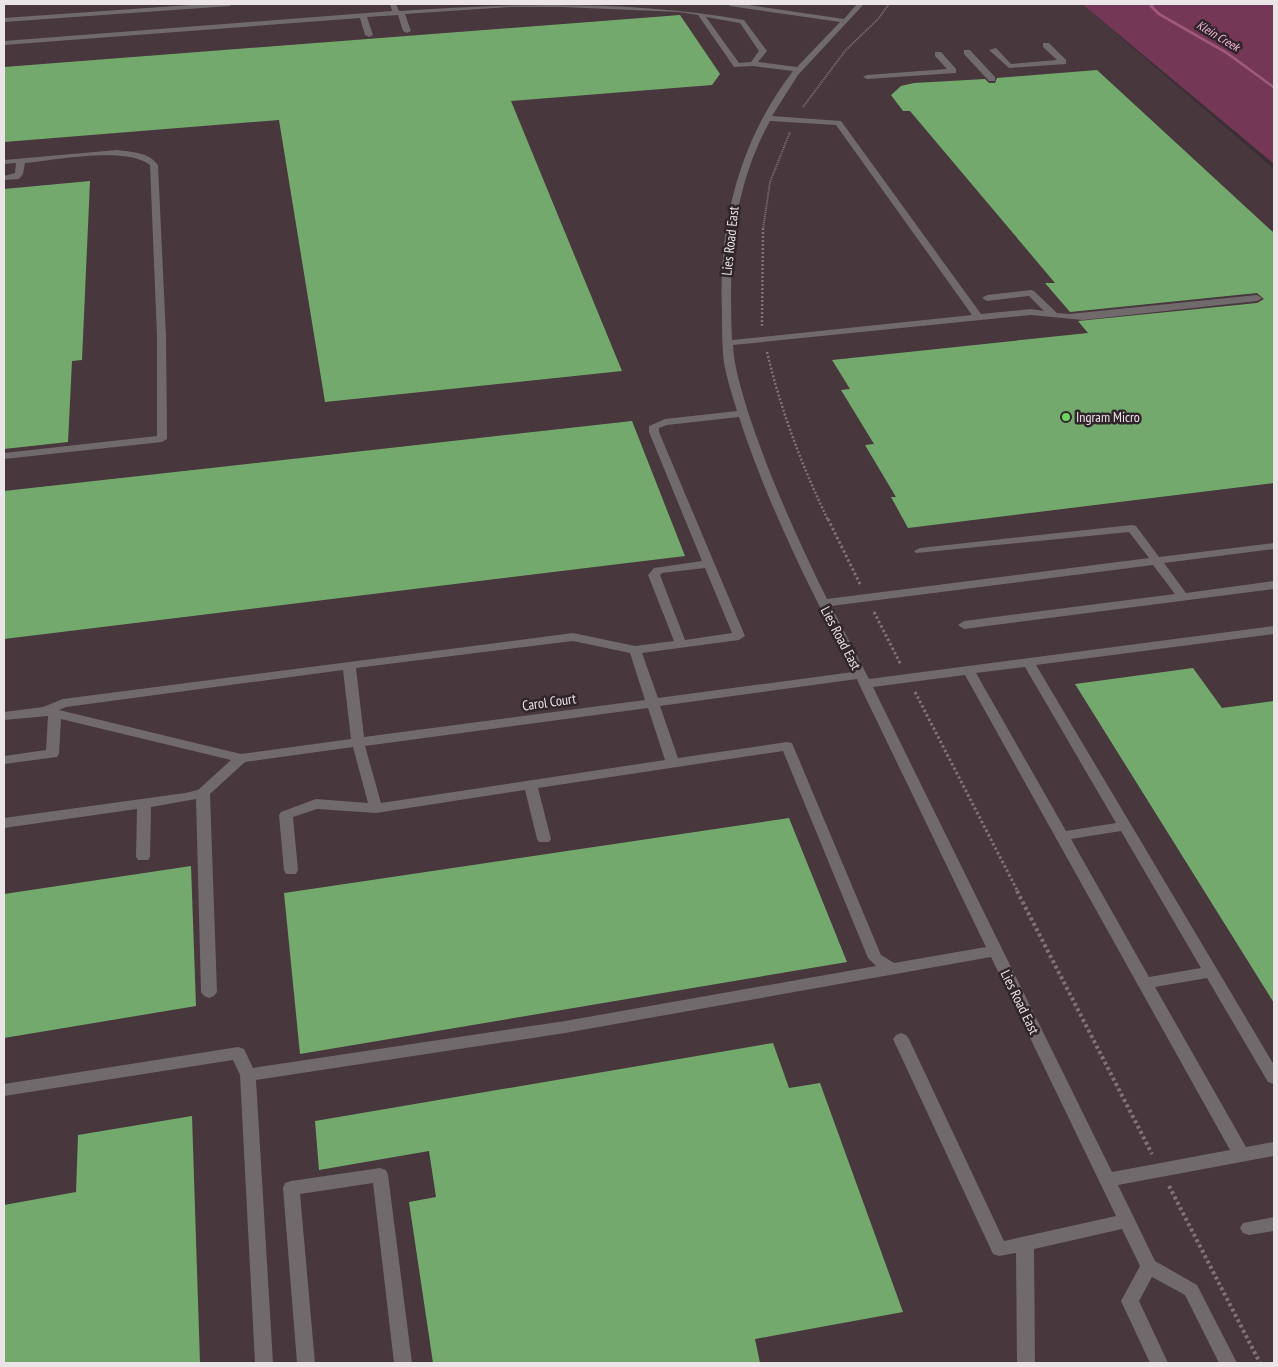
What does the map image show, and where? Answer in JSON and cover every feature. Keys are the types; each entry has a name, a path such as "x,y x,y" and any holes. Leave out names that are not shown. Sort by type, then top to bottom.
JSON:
{"street":[{"path":"4,4 13,4"},
{"path":"4,20 230,4"},
{"path":"393,4 407,31"},
{"path":"730,4 846,21"},
{"name":"Lies Road East","path":"861,4 798,69 768,118 746,163 731,214 726,259 730,368 772,494 823,603 863,680 1149,1266"},
{"path":"4,43 509,5 562,5 700,13 742,21 763,51 753,64"},
{"path":"700,13 737,65 753,64 798,69"},
{"path":"363,16 369,35"},
{"path":"994,50 1009,66 1063,62 1046,46"},
{"path":"967,52 992,79"},
{"path":"867,77 953,71 938,54"},
{"path":"768,118 838,123 978,317"},
{"path":"4,162 116,152 139,155 154,165 161,289 162,438 4,456"},
{"path":"4,178 16,177 20,174 21,160"},
{"path":"987,298 1031,293 1055,316"},
{"path":"728,343 1031,312 1055,316 1083,317 1256,298"},
{"path":"50,712 63,703 573,637 635,650 739,636 654,432 654,426 664,422 744,413"},
{"path":"920,551 1132,528 1182,596"},
{"path":"823,603 1274,546"},
{"path":"680,644 654,575 658,570 709,564"},
{"path":"964,625 1274,585"},
{"name":"Carol Court","path":"241,758 653,703 863,680 969,671 1274,630"},
{"path":"635,650 673,764"},
{"path":"1030,663 1274,1078"},
{"path":"349,665 358,742 376,808"},
{"path":"969,671 1241,1154"},
{"path":"4,760 52,754 50,712"},
{"path":"4,716 50,712 241,758"},
{"path":"291,870 286,815 316,804 376,808 787,746 875,958 892,969"},
{"path":"4,824 185,798 203,792 241,758"},
{"path":"531,785 544,839"},
{"path":"203,792 208,992"},
{"path":"143,857 144,804"},
{"path":"1062,836 1125,826"},
{"path":"248,1075 565,1026 995,951"},
{"path":"1144,983 1212,972"},
{"path":"902,1039 999,1249 1126,1221"},
{"path":"4,1090 238,1053 248,1075 264,1363"},
{"path":"1107,1180 1274,1149"},
{"path":"306,1363 291,1188 380,1175 403,1363"},
{"path":"1249,1228 1274,1224"},
{"path":"1025,1243 1026,1363"},
{"path":"1159,1363 1130,1301 1149,1266 1191,1290 1228,1363"}],"shaded area":[{"path":"4,4 1082,4 1274,169 1274,1363 4,1363"},
{"path":"1082,4 1274,4 1274,164"}],"building":[{"path":"680,15 720,74 712,85 511,101 622,371 325,402 279,120 4,142 4,67"},
{"path":"1097,70 1274,233 1274,483 908,528 891,497 896,497 865,445 874,444 841,390 850,389 832,360 1088,333 1078,321 1257,303 1264,299 1257,293 1070,312 1045,283 1055,283 910,111 903,111 891,95 901,86 914,83 985,79 989,83 995,83 997,78"},
{"path":"90,181 82,360 72,361 68,442 4,449 4,189"},
{"path":"632,421 685,556 4,639 4,491"},
{"path":"1193,668 1222,708 1274,701 1274,1003 1075,684"},
{"path":"789,818 847,962 300,1054 284,893"},
{"path":"191,866 196,1006 4,1038 4,894"},
{"path":"773,1043 789,1088 820,1083 903,1312 755,1339 760,1363 433,1363 409,1202 436,1197 429,1151 319,1170 315,1121"},
{"path":"192,1116 200,1363 4,1363 4,1205 76,1192 78,1135"}],"waterway":[{"name":"Klein Creek","path":"1154,4 1151,6 1159,14 1227,53 1274,88"}],"place":[{"name":"Ingram Micro","path":"1066,417"}]}
